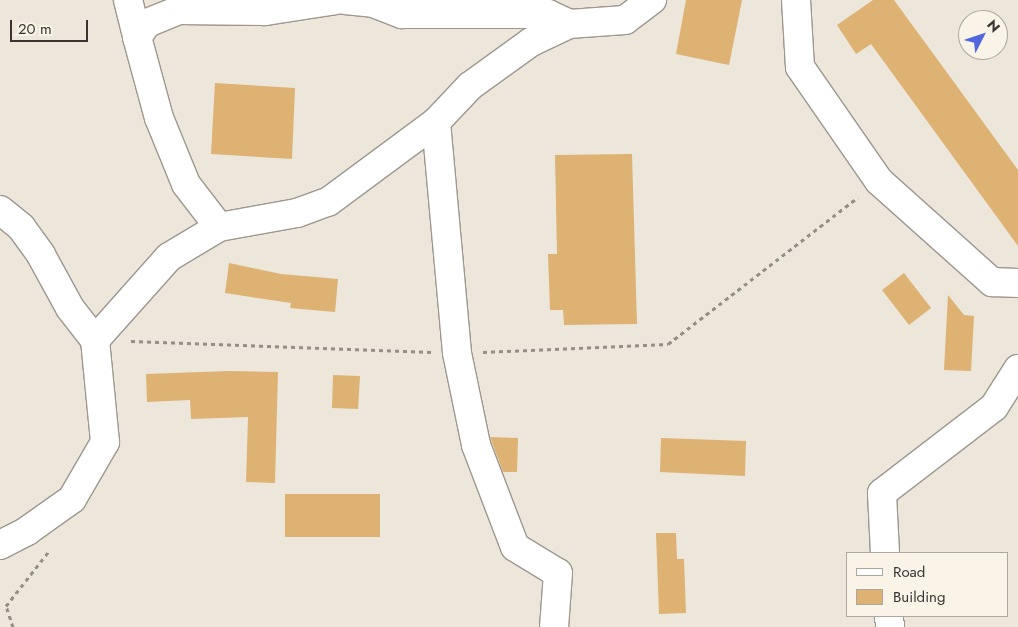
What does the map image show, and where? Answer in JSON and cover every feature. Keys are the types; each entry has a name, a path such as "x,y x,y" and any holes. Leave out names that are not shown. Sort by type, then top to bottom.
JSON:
{"street":[{"path":"128,0 159,118 186,184 219,227"},
{"path":"137,37 147,24 169,5 265,11 336,0"},
{"path":"346,0 373,3 402,14 548,14 569,24"},
{"path":"95,340 170,258 219,227 297,213 328,202 436,122 470,86 531,42 569,24 625,20 652,0"},
{"path":"796,0 800,67 879,181 992,282 1018,284"},
{"path":"436,122 457,353 476,445 515,547 558,573 554,627"},
{"path":"0,210 21,227 41,256 70,308 95,340 105,442 72,498 27,531 0,545"},
{"path":"886,552 882,494 994,407 1018,369"}],"path":[{"path":"95,340 457,353 668,344 879,181"},
{"path":"13,627 6,606 54,543"}],"building":[{"path":"686,0 742,0 729,65 676,54"},
{"path":"873,0 894,0 1018,170 1018,246 871,44 856,54 837,25"},
{"path":"215,83 295,88 292,159 211,154"},
{"path":"632,154 637,324 564,325 563,310 550,310 548,254 557,254 555,155"},
{"path":"229,263 281,274 338,279 335,312 290,308 291,303 225,293"},
{"path":"904,273 931,308 909,325 882,290"},
{"path":"948,295 964,315 974,316 971,371 944,370"},
{"path":"229,371 278,372 275,483 246,482 248,417 191,419 190,400 147,402 146,374"},
{"path":"333,375 360,376 358,409 332,408"},
{"path":"490,437 518,438 517,472 503,472"},
{"path":"661,438 746,441 745,476 660,472"},
{"path":"285,494 380,494 380,537 285,537"},
{"path":"656,533 676,533 677,559 684,559 686,613 659,614"}]}
